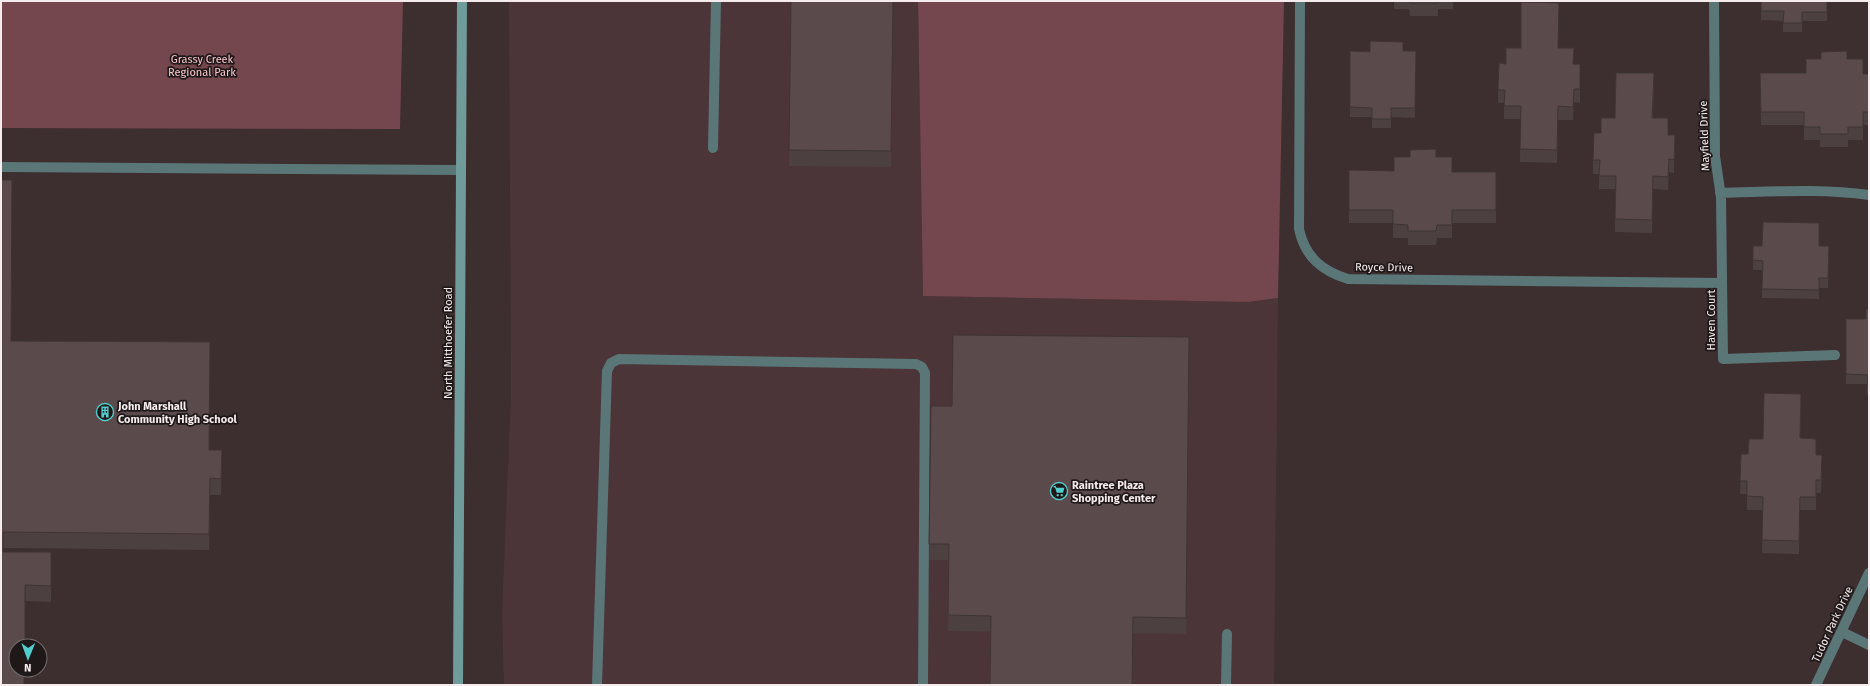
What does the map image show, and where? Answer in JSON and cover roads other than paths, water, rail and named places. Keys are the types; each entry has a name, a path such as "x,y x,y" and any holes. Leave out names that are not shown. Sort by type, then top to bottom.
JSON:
{"main road":[{"name":"North Mitthoefer Road","path":"458,685 462,1"}],"street":[{"path":"713,148 716,1"},
{"name":"Royce Drive","path":"1300,1 1299,229 1301,238 1310,255 1330,273 1348,279 1722,283"},
{"name":"Mayfield Drive","path":"1714,1 1715,156 1720,193"},
{"path":"1,167 461,170"},
{"path":"1720,193 1839,191 1869,195"},
{"name":"Haven Court","path":"1720,193 1723,359 1835,355"},
{"path":"598,685 607,371 611,363 619,359 916,364 922,367 925,373 923,685"},
{"name":"Tudor Park Drive","path":"1816,685 1869,573"},
{"path":"1842,632 1869,645"},
{"path":"1226,685 1227,634"}],"place":[{"name":"John Marshall Community High School","path":"105,412"},
{"name":"Raintree Plaza Shopping Center","path":"1059,491"}],"park label":[{"name":"Grassy Creek Regional Park","path":"202,65"}]}
